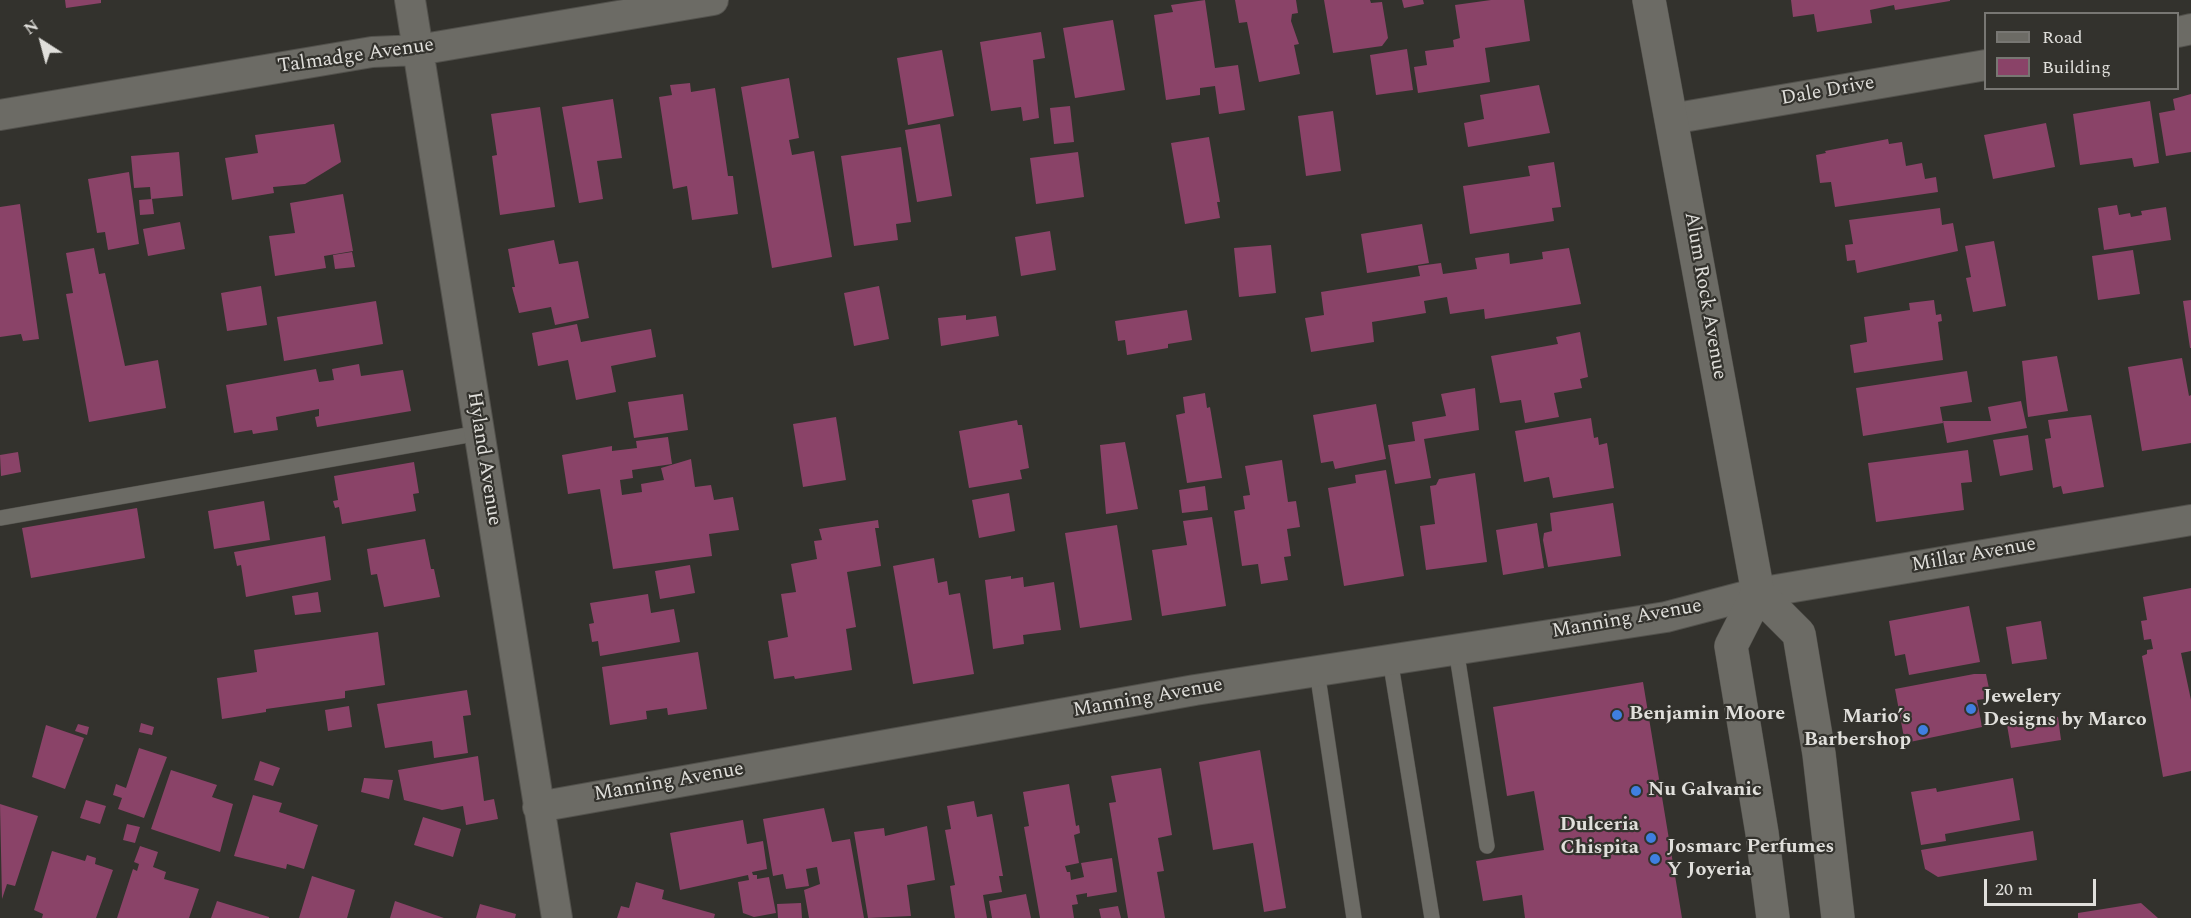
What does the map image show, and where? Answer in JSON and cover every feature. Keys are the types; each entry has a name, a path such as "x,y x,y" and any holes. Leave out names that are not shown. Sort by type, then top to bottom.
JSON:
{"main road":[{"name":"Alum Rock Avenue","path":"1649,0 1758,593"},
{"path":"1773,918 1762,833 1731,646 1758,593 1799,634 1819,754 1839,918"}],"street":[{"name":"Hyland Avenue","path":"410,0 557,918"},
{"name":"Talmadge Avenue","path":"0,115 372,52 418,50 713,0"},
{"name":"Dale Drive","path":"1671,119 1984,65"},
{"name":"Millar Avenue","path":"1758,593 2191,520"},
{"name":"Manning Avenue","path":"538,807 1195,690 1666,617 1758,593"}],"lane":[{"path":"0,518 479,433"},
{"path":"1456,649 1487,846"},
{"path":"1390,659 1432,918"},
{"path":"1317,671 1354,918"}],"building":[{"path":"65,0 101,0 101,3 66,8"},
{"path":"1205,0 1215,68 1238,65 1245,110 1219,114 1215,86 1200,88 1200,95 1166,100 1154,15 1173,12 1171,5"},
{"path":"1235,0 1296,0 1298,13 1292,14 1291,21 1299,44 1294,45 1300,74 1259,82 1247,22 1239,23"},
{"path":"1324,0 1382,2 1388,38 1382,46 1333,53"},
{"path":"1402,0 1423,0 1424,4 1404,8"},
{"path":"1491,0 1524,0 1530,41 1485,48 1490,82 1418,93 1414,67 1427,65 1425,51 1454,47 1453,40 1460,38 1455,5"},
{"path":"1791,0 1950,1 1895,10 1894,5 1870,10 1872,23 1817,32 1814,14 1793,17"},
{"path":"1113,20 1125,90 1075,98 1063,28"},
{"path":"1041,32 1045,58 1033,60 1039,118 1023,121 1021,107 991,111 980,42"},
{"path":"1407,49 1413,90 1376,95 1370,55"},
{"path":"942,50 954,116 908,125 897,58"},
{"path":"789,78 799,138 789,140 792,155 814,151 832,257 772,268 741,87"},
{"path":"690,83 691,92 715,88 728,176 733,176 738,214 692,220 687,186 673,189 659,97 672,95 670,85"},
{"path":"1539,85 1550,133 1468,147 1464,123 1484,119 1480,95"},
{"path":"2191,94 2191,152 2166,156 2159,113 2175,110 2173,99"},
{"path":"613,99 622,158 597,161 603,199 579,203 562,107"},
{"path":"2150,101 2159,163 2134,167 2132,158 2080,165 2073,114"},
{"path":"1070,106 1074,142 1054,144 1050,108"},
{"path":"540,107 555,207 500,215 492,156 497,155 491,114"},
{"path":"1333,111 1341,171 1306,176 1298,116"},
{"path":"2046,123 2055,167 1993,179 1984,135"},
{"path":"334,124 341,162 305,184 273,187 274,193 232,200 225,158 258,153 255,135"},
{"path":"940,124 952,196 917,202 905,130"},
{"path":"1209,137 1220,202 1217,202 1220,218 1185,224 1171,143"},
{"path":"1888,139 1889,144 1902,142 1906,166 1922,163 1925,179 1936,177 1938,192 1835,207 1831,182 1820,183 1816,155 1826,153 1825,151"},
{"path":"901,147 911,222 896,224 898,240 854,246 841,156"},
{"path":"179,152 183,196 151,199 150,187 134,188 131,156"},
{"path":"1078,152 1084,197 1036,204 1030,158"},
{"path":"1554,162 1561,207 1552,208 1554,221 1470,234 1463,186 1530,176 1528,166"},
{"path":"129,172 139,244 108,250 105,232 97,233 88,179"},
{"path":"343,194 353,251 324,256 326,268 275,276 269,236 295,233 290,203"},
{"path":"152,199 154,214 140,215 139,200"},
{"path":"20,204 39,339 23,341 21,334 0,337 0,207"},
{"path":"2117,205 2119,215 2130,213 2131,217 2142,215 2141,211 2166,207 2171,240 2104,250 2098,208"},
{"path":"1940,208 1942,225 1953,223 1958,251 1857,273 1855,260 1847,261 1845,245 1853,244 1849,220"},
{"path":"180,222 185,249 148,256 143,229"},
{"path":"1422,224 1429,263 1367,273 1361,234"},
{"path":"1050,231 1056,270 1021,276 1015,237"},
{"path":"554,240 559,264 578,261 589,318 555,325 551,307 519,313 512,287 515,287 508,249"},
{"path":"1994,241 2006,306 1973,312 1966,278 1971,277 1965,246"},
{"path":"1271,245 1276,293 1239,297 1234,248"},
{"path":"94,248 99,274 105,273 125,366 158,360 166,408 89,422 66,294 73,293 66,253"},
{"path":"1569,248 1581,304 1485,319 1484,309 1450,314 1447,297 1424,301 1426,313 1372,322 1374,342 1311,352 1305,318 1324,315 1321,292 1420,276 1418,266 1441,263 1443,274 1477,269 1475,258 1509,253 1510,264 1543,259 1542,252"},
{"path":"2133,250 2140,294 2098,300 2092,256"},
{"path":"352,252 355,267 335,269 333,255"},
{"path":"261,286 267,325 227,331 221,293"},
{"path":"879,286 889,339 854,346 844,293"},
{"path":"1934,300 1936,315 1941,314 1942,321 1938,322 1943,360 1854,373 1850,345 1867,342 1864,317 1910,310 1909,303"},
{"path":"2191,300 2191,348 2190,348 2183,301"},
{"path":"376,301 383,344 284,361 277,317"},
{"path":"1187,310 1192,340 1168,344 1168,348 1127,355 1125,340 1118,341 1115,321"},
{"path":"966,315 966,320 996,316 999,336 941,346 938,318"},
{"path":"577,324 581,342 651,329 656,357 611,366 616,392 576,400 568,360 538,366 532,333"},
{"path":"1580,332 1588,377 1580,379 1582,388 1554,393 1559,417 1525,423 1521,400 1500,403 1491,356 1558,344 1556,337"},
{"path":"2057,356 2068,411 2028,417 2022,361"},
{"path":"2182,358 2189,396 2191,395 2191,443 2142,451 2128,367"},
{"path":"359,364 361,376 403,370 411,411 317,427 315,417 319,416 319,409 276,417 278,430 253,434 252,430 234,433 226,385 316,369 319,382 334,380 332,369"},
{"path":"1967,371 1972,402 1940,407 1943,423 1863,436 1856,388"},
{"path":"1475,388 1479,430 1424,439 1431,478 1395,484 1388,445 1415,441 1412,422 1446,416 1441,394"},
{"path":"1205,393 1207,408 1210,407 1222,478 1187,483 1176,415 1185,413 1183,397"},
{"path":"683,394 688,430 634,438 628,402"},
{"path":"2021,401 2027,428 1947,443 1943,421 1991,421 1988,407"},
{"path":"1376,404 1386,459 1335,469 1333,461 1321,463 1313,415"},
{"path":"2091,415 2104,487 2063,494 2061,486 2053,488 2045,439 2051,438 2048,420"},
{"path":"836,417 846,480 803,487 793,424"},
{"path":"1591,418 1594,438 1598,437 1599,445 1607,443 1614,488 1553,498 1549,477 1524,482 1515,431"},
{"path":"1017,420 1018,425 1022,425 1029,468 1020,470 1022,479 969,488 959,431"},
{"path":"2028,435 2033,470 2000,476 1993,440"},
{"path":"668,437 672,464 632,470 633,478 620,480 622,495 642,492 641,484 664,480 661,468 691,459 695,487 711,485 714,500 733,497 739,530 709,534 712,556 613,569 600,489 568,494 562,455 612,446 612,451 637,448 636,441"},
{"path":"1125,442 1138,509 1106,514 1100,445"},
{"path":"1968,450 1972,482 1961,483 1964,510 1876,522 1868,463"},
{"path":"18,452 21,472 1,476 0,455"},
{"path":"1282,460 1288,502 1296,501 1300,527 1287,529 1291,556 1284,557 1288,580 1261,584 1258,564 1242,566 1234,511 1245,509 1243,496 1250,495 1245,466"},
{"path":"414,462 419,493 413,494 416,511 342,524 339,507 335,508 333,501 338,500 334,476"},
{"path":"1386,470 1404,576 1344,586 1328,488 1356,483 1355,475"},
{"path":"1475,473 1487,562 1426,570 1420,526 1435,524 1430,486 1436,485 1439,479"},
{"path":"1205,486 1208,510 1182,513 1179,490"},
{"path":"1009,493 1015,531 979,538 972,500"},
{"path":"264,501 270,540 214,549 208,511"},
{"path":"1613,503 1621,556 1548,567 1543,540 1544,533 1552,531 1550,513"},
{"path":"137,508 145,558 31,578 22,528"},
{"path":"1212,517 1226,606 1162,616 1152,550 1187,545 1183,521"},
{"path":"878,520 879,528 875,528 881,566 847,572 856,627 846,629 852,670 795,679 794,676 774,679 768,641 788,637 781,594 796,592 791,564 817,559 814,541 822,540 819,529"},
{"path":"1537,523 1544,568 1503,575 1496,530"},
{"path":"1117,525 1132,620 1080,628 1065,533"},
{"path":"325,536 331,580 246,597 241,565 237,566 234,552"},
{"path":"425,539 440,597 384,607 377,574 371,575 367,549"},
{"path":"934,558 938,583 947,581 949,595 960,593 974,674 913,684 893,566"},
{"path":"690,565 695,593 660,599 655,571"},
{"path":"1011,576 1011,579 1023,577 1024,587 1054,582 1061,630 1023,635 1024,644 993,649 985,580"},
{"path":"2191,588 2191,651 2181,653 2191,700 2191,771 2163,777 2142,656 2147,654 2147,650 2153,649 2151,639 2144,640 2141,621 2147,620 2143,597"},
{"path":"318,592 321,612 295,615 292,596"},
{"path":"648,594 651,613 674,609 680,642 600,656 598,641 592,642 589,624 594,623 590,603"},
{"path":"1969,606 1980,662 1909,675 1905,654 1895,656 1889,621"},
{"path":"2041,621 2047,659 2012,664 2006,627"},
{"path":"378,632 385,685 345,691 345,698 266,709 266,712 222,719 217,678 257,672 254,650"},
{"path":"698,652 707,709 668,715 667,708 646,711 647,719 610,725 602,667"},
{"path":"1974,674 1986,674 1991,698 1977,700 1982,727 1905,743 1895,689"},
{"path":"1643,682 1682,918 1525,918 1522,895 1483,901 1476,861 1544,850 1534,791 1507,796 1493,707"},
{"path":"467,690 471,715 463,716 468,753 434,758 432,741 385,748 377,704"},
{"path":"349,706 352,727 328,731 325,710"},
{"path":"2058,717 2061,740 2011,748 2007,725"},
{"path":"141,723 154,727 152,735 139,732"},
{"path":"78,724 89,727 87,735 75,731"},
{"path":"46,725 84,738 65,789 32,777"},
{"path":"139,748 167,757 144,818 118,809 122,798 113,795 116,784 126,788"},
{"path":"1260,750 1286,908 1264,912 1253,843 1213,850 1199,762"},
{"path":"478,756 484,801 494,799 498,819 466,825 463,806 442,810 404,800 398,770"},
{"path":"260,761 280,768 273,786 254,780"},
{"path":"1161,768 1172,835 1158,838 1164,871 1157,872 1165,918 1128,918 1109,803 1116,802 1111,776"},
{"path":"171,770 217,785 212,797 233,804 220,852 151,829"},
{"path":"364,778 393,780 389,799 361,792"},
{"path":"2013,778 2020,820 1945,834 1946,841 1921,845 1911,792 1936,788 1937,792"},
{"path":"1069,784 1076,826 1079,825 1080,833 1074,835 1079,863 1065,866 1067,872 1070,872 1071,880 1084,877 1081,863 1112,858 1117,892 1087,897 1087,893 1076,895 1078,904 1072,905 1074,918 1040,918 1024,827 1029,826 1023,792"},
{"path":"253,795 282,803 279,812 318,825 304,869 287,864 286,869 234,856"},
{"path":"86,800 106,806 100,824 80,818"},
{"path":"974,801 977,817 992,814 1003,876 999,876 1002,892 983,895 987,918 955,918 950,886 955,885 945,830 951,829 947,806"},
{"path":"0,804 38,816 15,886 7,884 2,899"},
{"path":"824,808 832,842 850,839 864,918 809,918 804,890 820,884 817,867 806,869 809,886 786,889 783,874 773,876 763,819"},
{"path":"423,817 461,829 453,857 414,845"},
{"path":"743,820 747,844 763,841 767,869 752,872 753,875 757,875 757,879 769,877 776,913 754,917 743,913 738,882 749,880 748,875 680,890 670,833"},
{"path":"127,824 140,827 135,843 123,840"},
{"path":"927,826 935,880 907,885 911,916 868,918 854,832 884,828 885,836"},
{"path":"2033,831 2037,860 1938,877 1925,869 1921,850"},
{"path":"140,846 158,852 153,867 166,872 164,879 199,889 189,918 117,918 133,869 137,871 139,864 134,862"},
{"path":"52,851 85,861 87,855 96,858 95,864 113,870 96,918 42,918 43,914 34,910"},
{"path":"312,876 355,890 347,918 299,918"},
{"path":"636,882 664,890 662,899 715,914 714,918 617,918 621,906 629,908"},
{"path":"1026,894 1031,918 992,918 989,901"},
{"path":"217,901 269,917 269,918 211,918"},
{"path":"395,901 444,918 390,918"},
{"path":"801,903 802,918 778,918 777,904"},
{"path":"2141,903 2158,918 2078,918 2078,913"},
{"path":"480,904 516,914 515,918 476,918"},
{"path":"1118,906 1121,918 1101,918 1099,909"}],"place":[{"name":"Jewelery Designs by Marco","path":"1971,709"},
{"name":"Benjamin Moore","path":"1617,715"},
{"name":"Mario’s Barbershop","path":"1923,730"},
{"name":"Nu Galvanic","path":"1636,791"},
{"name":"Dulceria Chispita","path":"1651,838"},
{"name":"Josmarc Perfumes Y Joyeria","path":"1655,859"}]}
